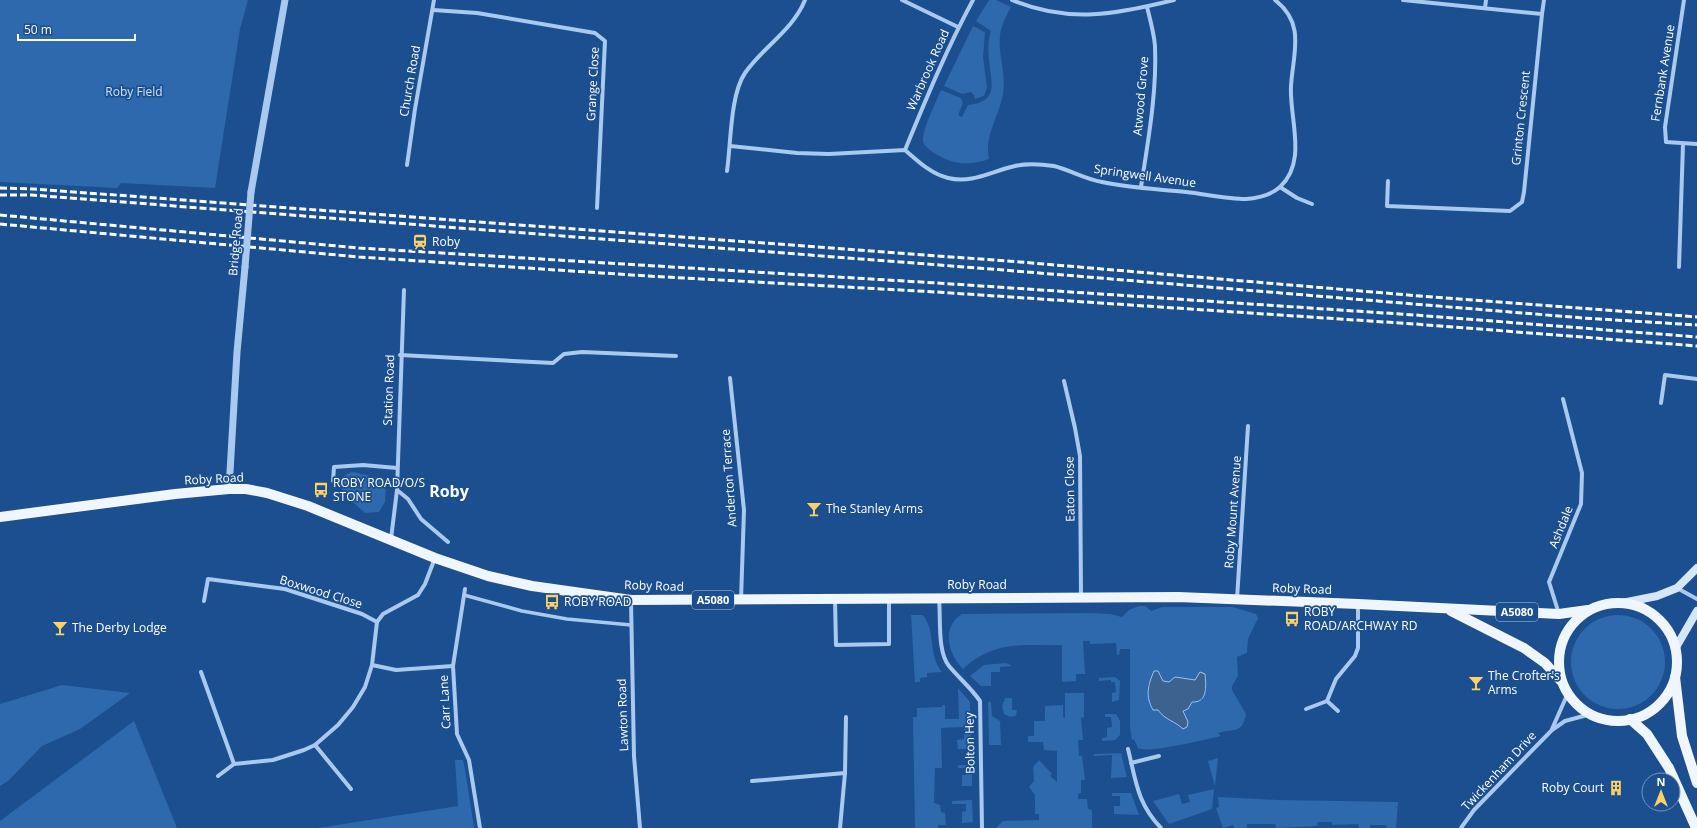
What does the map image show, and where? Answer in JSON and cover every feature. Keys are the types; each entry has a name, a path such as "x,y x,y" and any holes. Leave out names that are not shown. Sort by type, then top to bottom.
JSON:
{"main road":[{"name":"Roby Road","path":"0,517 176,494 229,489 246,489 267,493 308,506 435,558 488,576 532,586 631,600 888,600 939,598 1178,597 1559,614 1588,610"},
{"path":"1622,603 1657,596 1677,588 1697,568"},
{"name":"A5080","path":"1622,603 1641,607 1656,617 1668,631 1675,649 1677,662 1675,675 1669,690 1659,704 1646,714 1630,719 1610,720 1591,714 1578,705 1568,693 1563,684 1559,667 1560,650 1563,640 1575,620 1588,610 1605,604 1622,603"},
{"name":"Roby Road","path":"1446,608 1483,625 1524,648 1546,663 1563,684"},
{"path":"1675,649 1694,621 1697,611"},
{"name":"A5080","path":"1675,675 1682,736 1697,783"},
{"path":"1630,719 1647,734 1669,768 1696,828"}],"street":[{"name":"Bridge Road","path":"229,489 236,352 251,192 286,0"},
{"name":"Church Road","path":"407,165 434,0"},
{"path":"727,171 735,99 745,74 794,20 805,0"},
{"path":"902,0 958,27"},
{"name":"Warbrook Road","path":"905,150 932,84 958,27 973,0"},
{"path":"1012,0 1054,12 1074,14 1118,13 1174,0"},
{"path":"1275,0 1286,9 1293,22 1296,39 1291,85 1295,161 1290,173 1280,187 1297,198 1312,204"},
{"path":"1485,8 1486,0"},
{"path":"1403,1 1542,14 1544,0"},
{"name":"Fernbank Avenue","path":"1684,0 1665,127 1666,142 1697,144"},
{"name":"Atwood Grove","path":"1141,187 1153,102 1155,75 1155,45 1147,6"},
{"name":"Grange Close","path":"433,10 476,13 595,33 605,41 597,208"},
{"name":"Grinton Crescent","path":"1388,181 1387,206 1510,211 1522,202 1542,14"},
{"path":"1679,267 1683,144"},
{"path":"730,146 797,153 829,154 905,150"},
{"name":"Springwell Avenue","path":"905,150 923,166 936,174 948,178 980,178 1014,166 1041,164 1056,167 1104,183 1245,199 1269,194 1280,187"},
{"name":"Station Road","path":"391,540 397,490 400,355 404,290"},
{"path":"400,355 553,363 564,354 582,352 676,356"},
{"path":"1661,403 1665,375 1697,379"},
{"name":"Anderton Terrace","path":"730,378 744,510 741,600"},
{"name":"Eaton Close","path":"1064,381 1080,456 1081,598"},
{"name":"Ashdale","path":"1559,614 1549,582 1581,504 1582,473 1563,399"},
{"name":"Roby Mount Avenue","path":"1237,599 1248,426"},
{"path":"333,481 334,467 362,465 397,468"},
{"path":"397,490 408,499 421,519 448,542"},
{"path":"218,776 234,764 273,760 315,745 338,725 353,707 365,687 372,665 377,622 383,614 418,595 425,584 435,558"},
{"name":"Boxwood Close","path":"204,601 208,579 239,582 285,589 362,614 377,622"},
{"path":"1677,588 1697,599"},
{"name":"Carr Lane","path":"465,589 453,666 457,734 469,760 480,828"},
{"path":"464,595 522,611 567,619 631,625"},
{"name":"Bolton Hey","path":"939,598 942,653 948,665 972,689 980,701 982,828"},
{"name":"Lawton Road","path":"631,600 634,756 640,828"},
{"path":"835,600 836,645 889,644 888,600"},
{"path":"1306,709 1327,701 1336,679 1355,656 1358,648 1358,604"},
{"name":"Carr Lane","path":"372,665 396,670 453,666"},
{"path":"201,672 234,764"},
{"name":"Twickenham Drive","path":"1552,730 1568,693"},
{"path":"1327,701 1338,711"},
{"name":"Twickenham Drive","path":"1461,828 1474,810 1552,730 1565,721 1591,714"},
{"path":"840,828 845,773 846,717"},
{"path":"315,745 351,789"},
{"path":"1128,749 1140,798 1149,815 1161,828"},
{"path":"1132,763 1159,756"},
{"path":"752,781 845,773"}],"green space":[{"name":"Roby Field","path":"0,0 248,0 240,29 215,188 121,183 117,188 0,182"},
{"path":"989,0 996,0 1011,7 1003,24 1000,38 1000,54 1004,78 1003,94 990,134 988,150 989,159 973,163 958,163 937,155 925,146 923,140 927,122 941,90 961,98 963,103 958,115 962,117 968,105 985,100 989,95 992,83 988,48 991,31 976,21"},
{"path":"973,26 985,32 983,57 987,88 984,96 975,99 971,92 962,94 944,86"},
{"path":"353,472 386,481 385,502 379,512 365,513 342,492 343,486 338,485 339,482 344,476"},
{"path":"1139,606 1145,606 1151,611 1162,607 1233,607 1256,614 1258,618 1248,639 1247,653 1237,657 1238,676 1232,686 1232,690 1246,714 1240,727 1218,733 1221,736 1191,743 1165,748 1138,748 1134,739 1132,740 1130,728 1130,649 1120,649 1119,655 1117,655 1116,643 1090,644 1090,641 1083,641 1085,674 1076,674 1076,681 1062,682 1062,645 1009,646 986,653 963,669 954,656 949,641 951,626 955,619 962,614 1091,613 1110,614 1122,617 1129,610","holes":["1158,671 1163,681 1169,682 1175,677 1195,680 1199,676 1205,674 1206,690 1202,700 1192,702 1183,711 1188,722 1171,721 1150,705 1148,686 1154,672"]},
{"path":"911,615 923,615 927,622 930,629 933,651 937,665 942,672 927,673 927,677 920,678 920,682 915,682"},
{"path":"1618,615 1636,618 1651,629 1662,644 1665,662 1662,680 1651,695 1636,706 1618,709 1600,706 1585,695 1574,680 1571,662 1574,644 1585,629 1600,618"},
{"path":"1006,663 1012,666 1000,667 1000,672 991,672 991,686 981,686 970,676 984,665"},
{"path":"1115,677 1120,681 1119,700 1112,702 1112,693 1116,692 1115,682 1111,682 1111,680 1099,681 1099,678"},
{"path":"62,685 130,693 80,729 42,746 8,781 0,786 0,704"},
{"path":"958,688 970,702 971,749 958,749 957,740 964,739 964,727 941,728 942,768 935,768 934,803 940,805 941,812 945,813 946,825 938,825 938,828 915,828 913,717 917,717 917,708 942,707 942,705 945,705 945,719 959,719"},
{"path":"1065,693 1084,693 1084,717 1081,718 1083,740 1078,740 1079,756 1082,756 1085,780 1081,780 1081,793 1078,794 1078,799 1087,799 1088,809 1092,810 1092,828 996,828 1003,821 1039,820 1039,814 1035,814 1035,795 1029,787 1034,781 1033,767 1039,760 1052,774 1050,776 1057,782 1057,751 1044,750 1043,742 1028,742 1028,736 1034,736 1034,721 1045,721 1045,706 1063,705 1063,717 1065,718"},
{"path":"1005,698 1012,698 1012,710 1017,710 1016,716 1010,717 1004,714 1002,706"},
{"path":"988,702 991,702 992,716 1000,721 1001,745 989,745"},
{"path":"1105,714 1116,714 1120,721 1120,735 1115,740 1102,741 1102,738 1107,737 1107,728 1112,727 1111,717 1105,717"},
{"path":"134,721 177,828 0,828 0,821"},
{"path":"1121,753 1127,777 1111,778 1112,755 1094,756 1094,754"},
{"path":"1218,758 1215,786 1208,761"},
{"path":"455,760 463,760 474,828 318,828 458,806"},
{"path":"958,765 972,765 972,786 962,786 962,775 967,775 966,768 958,768"},
{"path":"1214,789 1212,809 1169,824 1153,801 1179,794 1182,804 1190,802 1188,795"},
{"path":"1112,793 1131,793 1139,815 1114,814 1114,806 1120,806 1120,796 1112,796"},
{"path":"1218,797 1279,800 1398,802 1396,828 1387,828 1386,825 1370,825 1370,828 1359,828 1358,824 1332,825 1332,822 1318,822 1317,826 1276,828 1275,824 1247,824 1247,828 1234,828 1233,825 1223,828 1216,808 1219,807"},
{"path":"972,800 973,822 962,823 962,812 966,811 966,804 952,804 952,801"}],"shaded area":[{"path":"1154,671 1158,671 1163,681 1169,682 1175,677 1195,680 1200,672 1205,674 1206,688 1203,697 1197,702 1192,702 1188,709 1183,711 1188,722 1187,727 1183,729 1158,710 1153,710 1150,705 1148,690"}],"railway":[{"path":"0,188 34,189 1020,262 1420,296 1697,317"},
{"path":"0,195 32,195 991,269 1583,318 1697,325"},
{"path":"0,215 359,248 937,283 1415,315 1697,337"},
{"path":"0,224 359,257 648,276 936,292 1415,324 1697,346"}],"place":[{"name":"Roby","path":"420,242"},
{"name":"ROBY ROAD/O/S STONE","path":"321,490"},
{"name":"The Stanley Arms","path":"814,509"},
{"name":"ROBY ROAD","path":"552,602"},
{"name":"ROBY ROAD/ARCHWAY RD","path":"1292,619"},
{"name":"The Derby Lodge","path":"60,628"},
{"name":"The Crofter's Arms","path":"1476,683"},
{"name":"Roby Court","path":"1616,788"}],"district":[{"name":"Roby","path":"449,491"}]}
